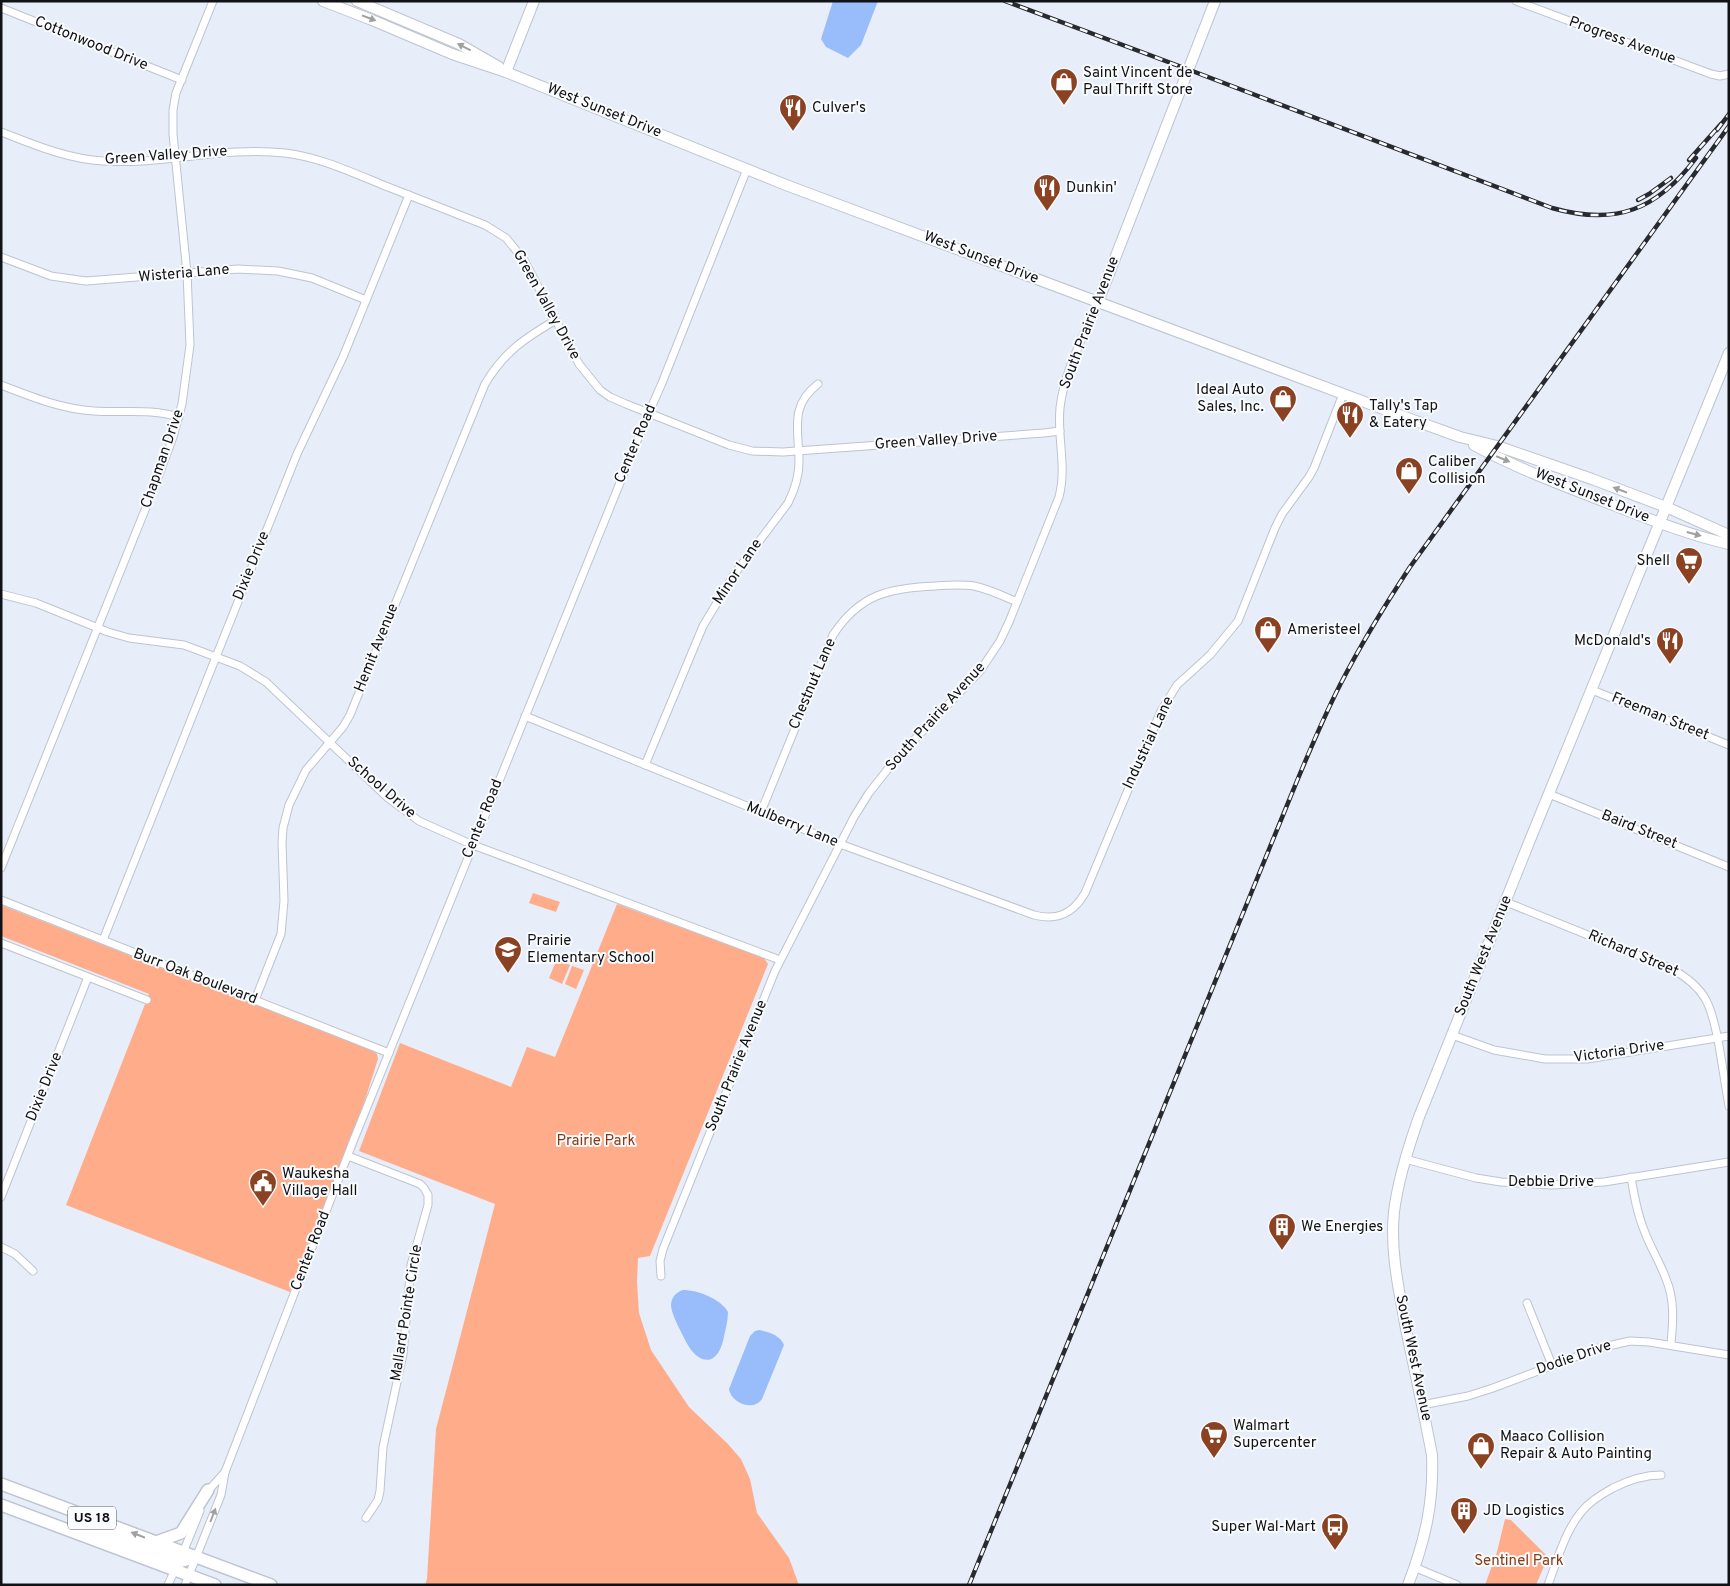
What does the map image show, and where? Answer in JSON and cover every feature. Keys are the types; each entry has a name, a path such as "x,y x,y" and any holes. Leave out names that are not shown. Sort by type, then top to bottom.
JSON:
{"main road":[{"name":"West Sunset Drive","path":"323,1 452,54 506,72 747,169 1342,394 1460,437 1497,446 1666,507 1729,535"},
{"name":"West Sunset Drive","path":"357,1 458,44 491,61 506,72"},
{"path":"506,72 534,1"},
{"name":"South Prairie Avenue","path":"1098,302 1215,1"},
{"name":"South West Avenue","path":"1408,1585 1432,1498 1432,1455 1401,1302 1394,1256 1394,1214 1399,1182 1419,1117 1729,352"},
{"name":"West Sunset Drive","path":"1460,437 1491,454 1659,523 1729,544"},
{"name":"US 18","path":"1,1484 156,1542 179,1561 187,1580 209,1584"},
{"path":"156,1542 181,1533 208,1490"},
{"name":"US 18","path":"1,1505 52,1524 106,1534 179,1561 196,1560 271,1585"},
{"path":"179,1561 196,1560 254,1585"}],"street":[{"name":"Chapman Drive","path":"1,868 170,447 179,417 190,345 186,274 173,134 173,110 176,93 213,1"},
{"name":"Progress Avenue","path":"1516,1 1711,74 1720,76 1729,74"},
{"name":"Cottonwood Drive","path":"1,8 182,80"},
{"name":"Green Valley Drive","path":"1,132 49,151 74,157 114,162 249,151 288,154 329,163 485,225 506,238 524,260 579,364 595,385 610,397 741,449 763,452 798,451 1044,434 1060,431"},
{"name":"Center Road","path":"187,1580 221,1495 225,1472 348,1156 648,413 666,374 747,169"},
{"name":"Dixie Drive","path":"103,940 297,454 343,357 409,195"},
{"name":"Wisteria Lane","path":"1,257 51,276 74,281 100,282 238,269 278,271 312,278 366,300"},
{"name":"South Prairie Avenue","path":"662,1276 660,1261 663,1249 780,960 840,844 862,804 880,779 901,754 973,679 1000,642 1060,497 1062,469 1060,406 1067,376 1098,302"},
{"name":"Hemit Avenue","path":"255,1000 281,934 284,901 282,842 283,828 289,805 306,770 343,727 350,714 484,384 500,360 516,345 556,320"},
{"name":"Minor Lane","path":"645,765 703,626 737,569 788,503 795,487 799,463 797,438 800,405 808,391 818,384"},
{"path":"1,385 41,401 74,409 104,412 158,412 179,417"},
{"name":"Industrial Lane","path":"1064,915 1076,906 1085,893 1140,758 1170,695 1185,677 1210,655 1238,621 1275,528 1314,468 1342,394"},
{"name":"Chestnut Lane","path":"761,812 833,635 844,620 859,606 875,596 892,590 949,585 973,586 985,589 1017,602"},
{"name":"School Drive","path":"1,594 36,603 98,628 129,638 184,645 240,666 266,682 388,798 405,812 436,830 780,960"},
{"name":"Freeman Street","path":"1592,690 1729,745"},
{"name":"Mulberry Lane","path":"525,716 840,844 1034,915 1050,918 1064,915"},
{"name":"Baird Street","path":"1549,794 1729,867"},
{"name":"Burr Oak Boulevard","path":"1,900 389,1053"},
{"name":"Richard Street","path":"1506,902 1681,973 1698,988 1708,1002 1712,1012 1729,1106"},
{"path":"1,943 147,1000"},
{"name":"Dixie Drive","path":"1,1197 88,977"},
{"name":"Victoria Drive","path":"1452,1035 1494,1050 1545,1059 1587,1059 1729,1036"},
{"name":"Mallard Pointe Circle","path":"348,1156 420,1184 424,1188 429,1200 411,1265 403,1354 383,1447 380,1491 378,1500 366,1518"},
{"name":"Debbie Drive","path":"1405,1159 1476,1178 1538,1185 1578,1184 1729,1162"},
{"path":"1631,1177 1643,1228 1667,1280 1671,1296 1673,1322 1671,1344"},
{"path":"1,1247 16,1254 33,1271"},
{"path":"1527,1303 1552,1365"},
{"name":"Dodie Drive","path":"1422,1405 1468,1396 1617,1343 1649,1342 1671,1344 1729,1355"},
{"name":"Center Road","path":"168,1585 208,1490 225,1472"},
{"path":"1548,1585 1568,1533 1582,1511 1597,1498 1630,1480 1645,1476 1661,1475"},
{"path":"1414,1567 1457,1585"}],"green space":[{"path":"533,893 560,902 556,912 529,903"},
{"name":"Prairie Park","path":"617,904 764,958 768,964 650,1256 638,1258 637,1282 639,1313 651,1350 689,1407 741,1459 750,1479 757,1513 789,1558 799,1585 425,1585 427,1579 436,1429 495,1204 359,1151 400,1043 511,1087 527,1047 555,1057"},
{"path":"1,905 374,1051 377,1054 378,1059 364,1103 290,1292 66,1205 149,994 1,936"},
{"path":"557,959 570,965 562,984 549,978"},
{"path":"572,966 584,970 576,989 565,984"},
{"name":"Sentinel Park","path":"1505,1519 1511,1520 1548,1557 1536,1585 1485,1585 1497,1552"}],"water":[{"path":"833,1 878,1 861,45 848,58 826,47 821,39"},
{"path":"683,1290 715,1299 728,1312 727,1324 719,1351 708,1360 697,1356 691,1350 676,1321 671,1304 672,1299"},
{"path":"759,1330 777,1336 784,1345 762,1399 758,1403 748,1405 738,1402 729,1389 750,1336"}],"railway":[{"path":"1005,1 1552,208 1596,215 1615,214 1633,209 1650,201 1666,190 1696,158"},
{"path":"1717,130 1729,114"},
{"path":"1689,160 1721,124"},
{"path":"969,1585 1296,782 1340,685 1356,655 1410,567 1729,126"},
{"path":"1638,200 1671,178"}],"place":[{"name":"Saint Vincent de Paul Thrift Store","path":"1064,106"},
{"name":"Culver's","path":"793,132"},
{"name":"Dunkin'","path":"1047,212"},
{"name":"Ideal Auto Sales, Inc.","path":"1283,423"},
{"name":"Tally's Tap & Eatery","path":"1350,439"},
{"name":"Caliber Collision","path":"1409,495"},
{"name":"Shell","path":"1689,585"},
{"name":"Ameristeel","path":"1268,654"},
{"name":"McDonald's","path":"1670,665"},
{"name":"Prairie Elementary School","path":"508,974"},
{"name":"Waukesha Village Hall","path":"263,1207"},
{"name":"We Energies","path":"1282,1251"},
{"name":"Walmart Supercenter","path":"1214,1459"},
{"name":"Maaco Collision Repair & Auto Painting","path":"1481,1470"},
{"name":"JD Logistics","path":"1464,1535"},
{"name":"Super Wal-Mart","path":"1335,1551"}]}
